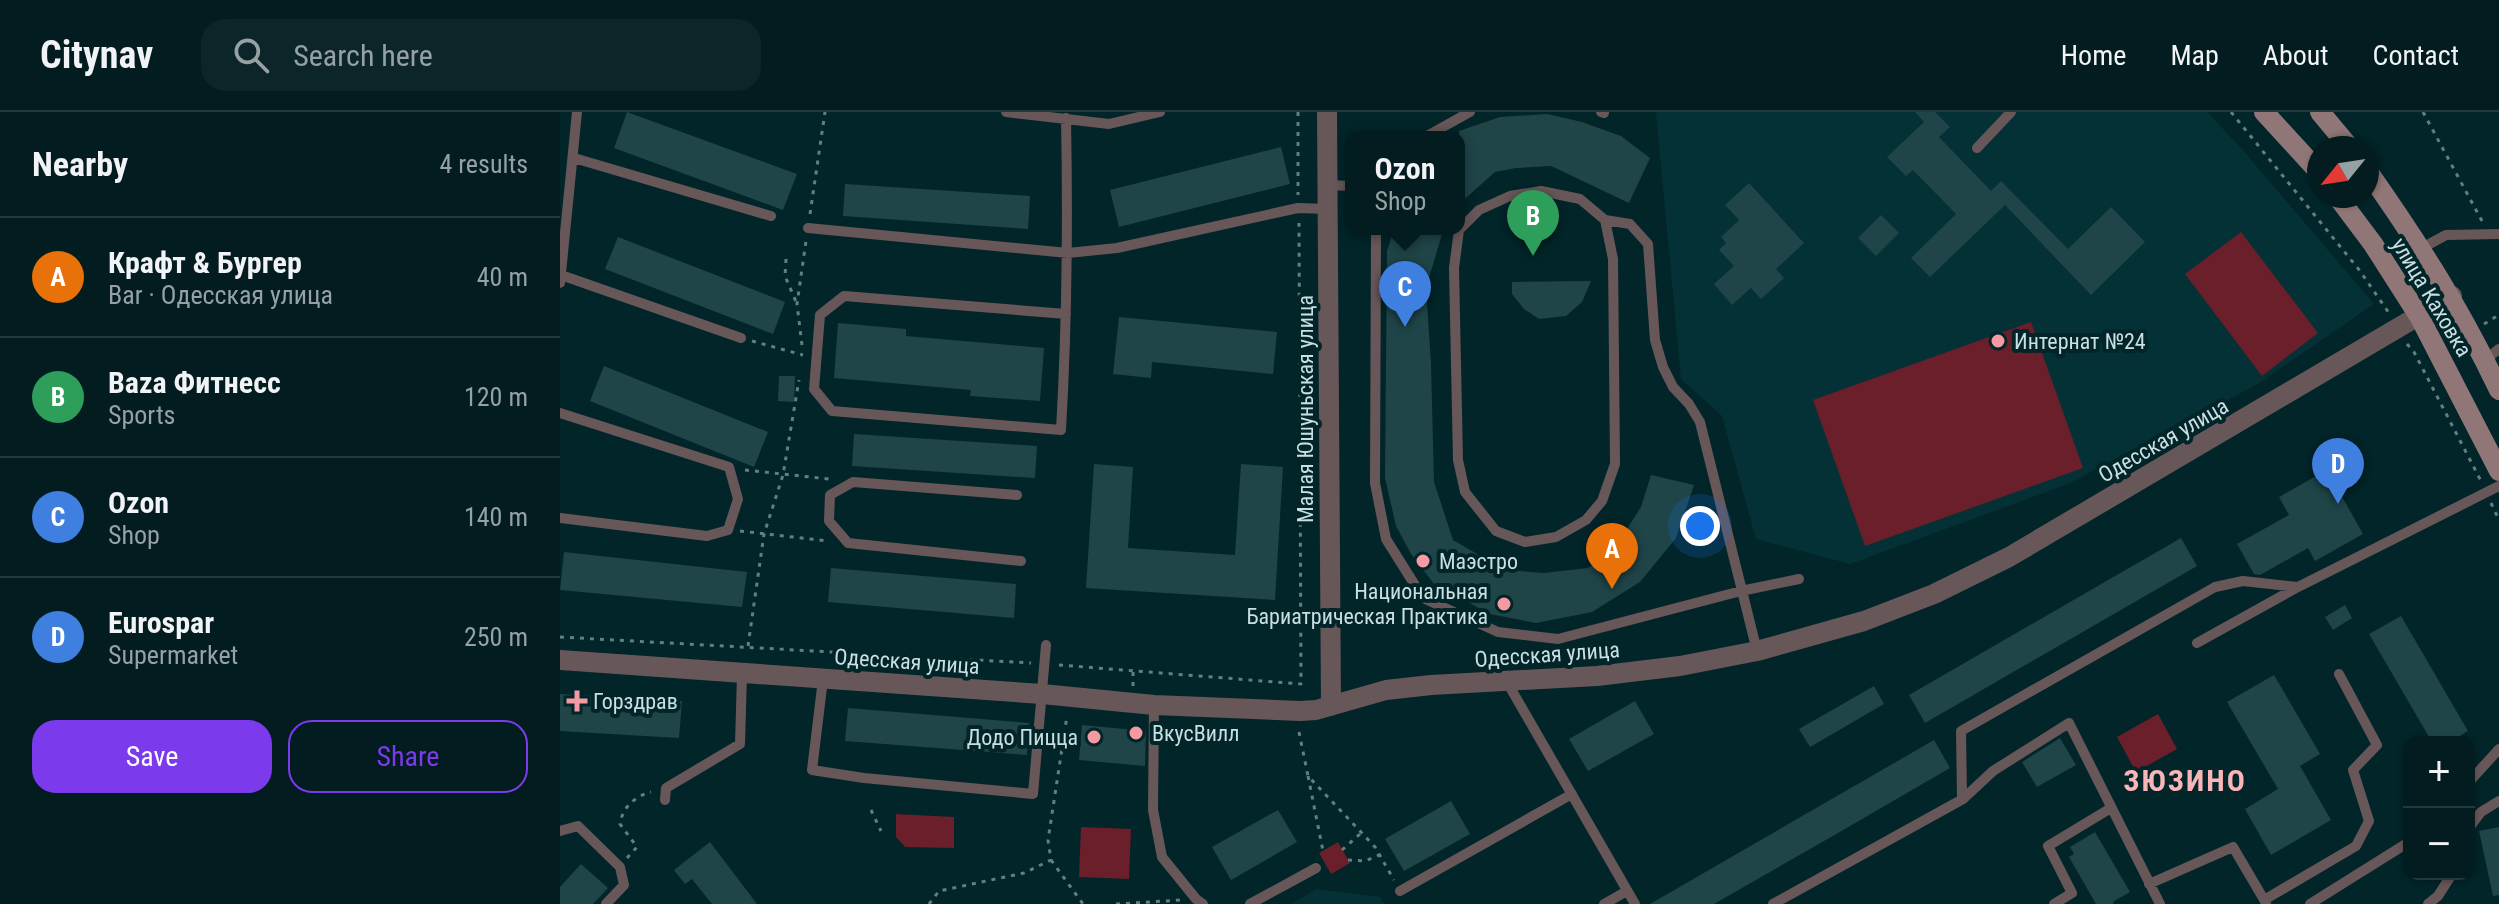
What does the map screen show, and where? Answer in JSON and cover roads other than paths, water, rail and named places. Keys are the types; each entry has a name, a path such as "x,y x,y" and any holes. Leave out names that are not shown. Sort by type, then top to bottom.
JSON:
{"main road":[{"path":"2264,112 2307,159"},
{"path":"2320,112 2340,136"},
{"name":"улица Каховка","path":"2379,187 2492,355 2499,390"},
{"name":"улица Каховка","path":"2346,208 2419,316 2499,471"}],"street":[{"name":"Малая Юшуньская улица","path":"1327,112 1331,706"},
{"name":"Одесская улица","path":"560,660 1069,696 1154,705 1300,711 1331,706 1386,690 1597,676 1757,651 1864,621 1934,594 2009,557 2452,296"}],"lane":[{"path":"560,283 577,112"},
{"path":"1006,112 1109,124 1160,112"},
{"path":"1436,131 1470,112"},
{"path":"1977,148 2011,112"},
{"path":"1066,118 1068,253 1066,314 1061,430 832,411 814,389 820,315 844,296 1066,314"},
{"path":"574,158 771,216"},
{"path":"1327,185 1345,186"},
{"path":"1465,223 1479,210 1510,196 1541,191 1580,199 1605,220 1630,224 1648,244 1655,340 1673,387 1700,422 1757,651"},
{"path":"808,228 1068,253 1117,248 1298,208 1327,209"},
{"path":"1457,235 1454,268 1458,444 1465,492 1496,531 1525,542 1556,537 1586,520 1602,501 1615,464 1613,259 1605,220"},
{"path":"2422,248 2446,235 2494,234"},
{"path":"1376,235 1375,483 1386,539 1423,598 1498,632 1558,639 1799,579"},
{"path":"561,275 741,338"},
{"path":"560,413 729,467 738,499 728,530 707,536 560,518"},
{"path":"1017,495 853,482 830,495 829,521 848,543 1021,561"},
{"path":"2197,643 2298,587 2499,486"},
{"path":"1962,798 1961,731 2215,587 2243,581 2298,587"},
{"path":"823,679 812,770 1033,794 1046,645"},
{"path":"665,800 666,788 740,744 742,674"},
{"path":"2149,884 2233,847 2266,902 2356,846 2369,821 2353,770 2377,745 2339,674"},
{"path":"1507,682 1635,904"},
{"path":"1154,705 1153,810 1162,857 1199,902"},
{"path":"1773,904 1962,798 1993,771 2069,723 2160,904"},
{"path":"2475,775 2499,749"},
{"path":"1400,891 1572,794"},
{"path":"2475,820 2481,812 2499,801"},
{"path":"2054,904 2072,893 2048,846 2111,808"},
{"path":"560,831 578,826 620,867 624,885 606,904"},
{"path":"2310,904 2403,846"},
{"path":"1250,904 1316,868"},
{"path":"2428,904 2438,896 2448,880"},
{"path":"1604,904 1627,891"}],"place":[{"name":"Baza Фитнесс","path":"1533,256"},
{"name":"Ozon","path":"1405,327"},
{"name":"Интернат №24","path":"1998,341"},
{"name":"Eurospar","path":"2338,504"},
{"name":"Маэстро","path":"1423,561"},
{"name":"Крафт & Бургер","path":"1612,589"},
{"name":"Национальная Бариатрическая Практика","path":"1504,604"},
{"name":"Горздрав","path":"577,701"},
{"name":"ВкусВилл","path":"1136,733"},
{"name":"Додо Пицца","path":"1094,737"}],"district":[{"name":"ЗЮЗИНО","path":"2185,781"}]}
